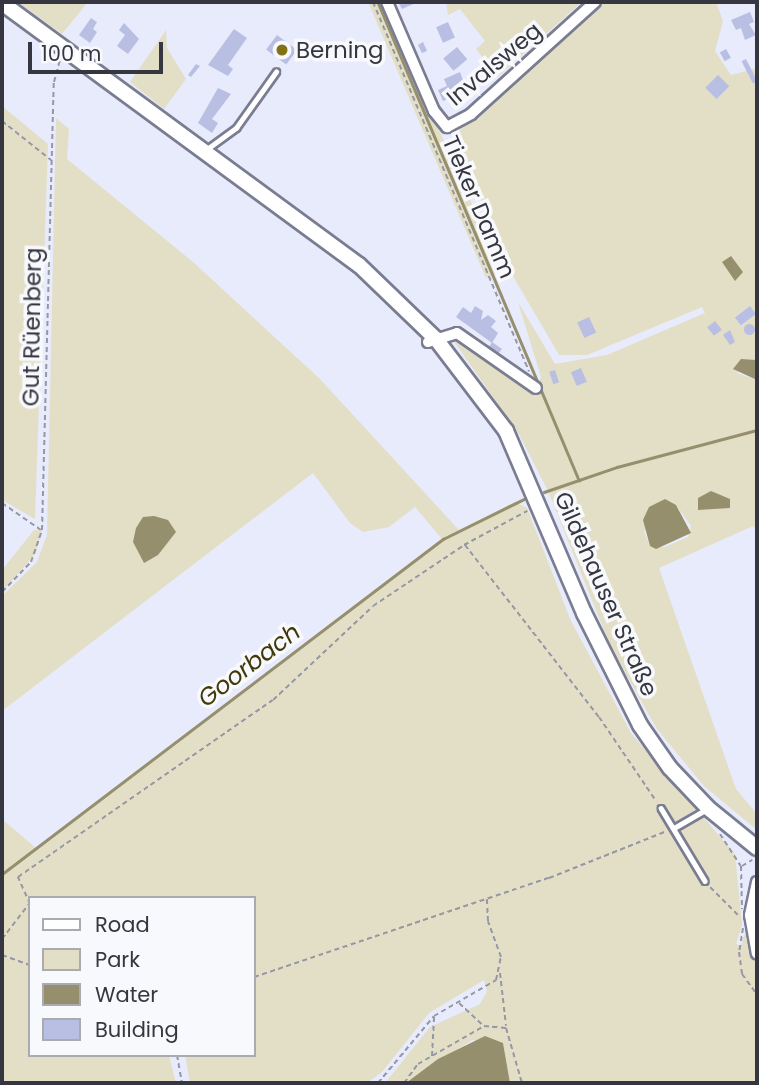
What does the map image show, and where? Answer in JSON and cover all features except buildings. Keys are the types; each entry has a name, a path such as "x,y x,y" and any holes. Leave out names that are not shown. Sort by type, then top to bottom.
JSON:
{"main road":[{"name":"Gildehauser Straße","path":"2,3 359,265 432,341 506,431 617,685 662,757 708,808 757,848"}],"street":[{"path":"387,2 444,130"},
{"name":"Invalsweg","path":"444,130 471,114 595,2"},
{"path":"432,341 457,332 536,388"},
{"path":"757,882 746,916 757,953"}],"lane":[{"path":"204,151 236,128 276,72"},
{"path":"661,808 705,881"},
{"path":"674,828 708,808"}],"path":[{"name":"Tieker Damm","path":"373,2 433,138 536,388"},
{"name":"Gut Rüenberg","path":"2,592 31,562 42,530 55,73 67,51"},
{"path":"2,121 52,160"},
{"path":"433,138 444,130"},
{"path":"2,503 42,530"},
{"path":"28,900 18,877 273,700 373,606 464,545 532,508"},
{"path":"464,545 519,612 661,808"},
{"path":"256,976 549,878 674,828"},
{"path":"718,831 741,866 746,916 739,952 742,974 757,995"},
{"path":"741,866 757,855"},
{"path":"705,881 737,917 746,916"},
{"path":"486,897 488,921 501,957 506,1028 522,1083"},
{"path":"2,939 28,906"},
{"path":"2,956 28,964"},
{"path":"378,1083 434,1016 496,980 500,972"},
{"path":"458,1002 484,1026"},
{"path":"432,1056 434,1016"},
{"path":"404,1083 418,1065 484,1026 506,1028"},
{"path":"177,1057 182,1083"}],"green space":[{"path":"18,2 88,2 62,34"},
{"path":"368,2 382,2 502,271 486,278"},
{"path":"446,2 582,2 498,77 476,49 485,41 460,9 448,15"},
{"path":"598,2 716,2 723,21 715,51 731,75 757,68 757,360 741,359 737,373 757,380 757,531 753,526 659,568 736,789 757,814 757,830 704,786 657,729 612,650 548,491 520,436 453,340 469,345 535,392 541,377 518,302 555,364 607,355 705,313 702,307 587,355 559,355 510,271 454,136","holes":["750,306 756,314 741,326 735,317","676,505 691,526 688,537 665,547 650,546 644,531"]},
{"path":"166,30 167,48 186,79 164,109 130,82"},
{"path":"2,106 48,144 35,519 2,500"},
{"path":"56,118 69,129 67,159 193,262 319,378 459,530 515,502 527,508 571,621 631,733 735,854 742,925 736,944 741,946 746,929 757,969 757,1083 510,1083 503,1043 472,1040 406,1083 385,1083 430,1027 480,1004 487,991 484,980 429,1013 382,1072 367,1083 190,1083 185,1057 256,1057 256,896 28,896 28,1057 170,1057 176,1083 2,1083 2,819 36,848 442,539 415,507 389,527 363,532 350,523 313,473 2,711 2,596 37,562 47,535"},
{"path":"34,530 42,530 36,553 2,592 2,570"}],"water":[{"path":"731,256 743,272 735,281 722,262"},
{"path":"741,359 757,360 757,380 733,369"},
{"path":"711,491 730,499 730,508 698,510 698,498"},
{"path":"665,499 676,505 691,533 656,549 650,546 643,520 649,507"},
{"path":"154,516 168,520 176,532 158,555 144,563 133,542 136,528 143,517"},
{"path":"485,1036 503,1043 510,1083 406,1083 438,1059"}],"waterway":[{"path":"378,2 579,480"},
{"path":"544,492 617,467 757,430"},
{"name":"Goorbach","path":"2,874 443,539 526,498"}],"place":[{"name":"Berning","path":"282,50"}]}
